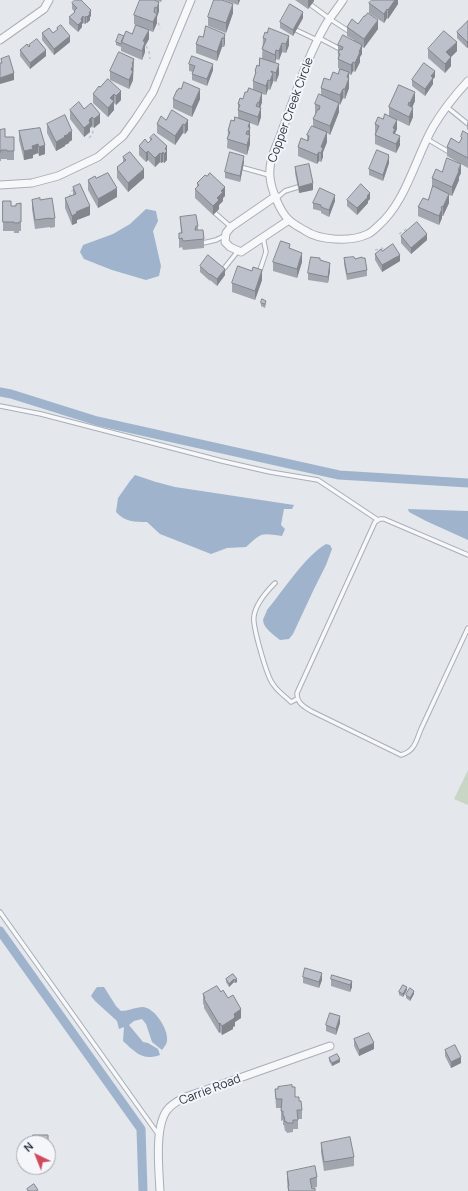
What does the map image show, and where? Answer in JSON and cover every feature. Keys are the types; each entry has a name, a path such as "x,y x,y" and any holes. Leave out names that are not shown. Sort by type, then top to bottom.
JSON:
{"street":[{"path":"0,40 44,8 49,0"},
{"path":"0,185 32,183 58,176 98,157 123,136 153,92 191,0"},
{"name":"Copper Creek Circle","path":"343,0 318,39 308,62 272,157 269,174 270,183 281,209 289,220 306,232 319,237 336,240 355,238 369,233 383,222 398,203 433,127 468,81"},
{"path":"276,197 231,227 226,233 225,242 230,247 241,252 289,220"},
{"name":"Carrie Road","path":"160,1191 159,1136 162,1121 167,1110 173,1104 183,1098 330,1046"}],"lane":[{"path":"311,5 350,32"},
{"path":"296,30 340,49"},
{"path":"447,107 468,124"},
{"path":"427,139 449,152"},
{"path":"244,168 269,174"},
{"path":"276,197 285,191 298,187"},
{"path":"215,213 231,227"},
{"path":"203,243 216,240 226,235"},
{"path":"258,278 266,252 263,237"},
{"path":"221,272 238,250"},
{"path":"0,406 48,416 263,471 318,480 378,520"},
{"path":"468,555 384,519 375,522 300,686 297,693 297,699 311,711 401,755 409,752 415,745 468,628"},
{"path":"275,583 264,594 256,608 253,618 259,648 272,684 290,702 297,699"},
{"path":"0,912 159,1136"}],"path":[{"path":"155,18 158,21 160,29"},
{"path":"146,46 149,51 150,59"},
{"path":"89,138 93,134 92,126"},
{"path":"71,199 70,193 74,189"},
{"path":"399,234 408,228 410,228 413,232"},
{"path":"375,250 382,248 388,253"}],"green space":[{"path":"468,770 468,805 454,799"}],"water":[{"path":"146,209 156,211 158,221 153,231 161,266 159,276 146,280 112,270 84,259 80,252 83,245 113,234 130,224"},
{"path":"135,475 175,487 294,505 292,509 284,509 281,525 285,529 282,536 270,534 262,535 246,547 227,548 211,554 160,534 147,522 130,521 123,518 116,512 118,498"},
{"path":"408,509 468,511 468,540 426,521 409,512"},
{"path":"326,544 330,545 332,549 326,565 293,634 289,639 280,640 265,626 263,620 267,610 302,565"},
{"path":"97,987 104,987 121,1011 143,1007 148,1008 156,1015 166,1031 167,1036 167,1041 162,1050 152,1042 146,1024 142,1019 134,1021 129,1025 143,1042 148,1043 158,1049 160,1055 149,1057 140,1055 123,1041 124,1027 119,1029 117,1021 91,996"}],"building":[{"path":"75,0 81,0 91,10 87,17 86,16 85,18 83,16 81,19 82,21 78,25 69,17 77,8 72,3"},
{"path":"140,0 154,0 159,2 157,8 155,7 154,12 157,14 153,22 134,15"},
{"path":"214,0 222,0 233,4 226,23 208,17"},
{"path":"372,0 395,0 384,14 369,3"},
{"path":"290,4 303,12 293,30 280,22"},
{"path":"368,13 378,20 364,39 347,27 352,19 358,24"},
{"path":"468,21 468,41 467,42 457,32"},
{"path":"61,25 70,36 54,49 42,33 49,28 53,33"},
{"path":"136,25 149,30 143,41 145,42 142,51 121,42 126,31 132,34"},
{"path":"206,26 225,34 217,52 196,44 199,36 203,37"},
{"path":"269,28 289,36 286,44 282,43 279,51 276,50 275,55 262,49 266,39 263,38 265,32 267,33"},
{"path":"444,31 457,42 446,52 451,57 445,64 428,49"},
{"path":"119,34 124,36 121,44 116,42"},
{"path":"343,35 362,45 355,63 353,62 351,65 338,59 340,54 338,53 343,47 338,45"},
{"path":"37,39 46,50 30,63 20,50 27,44 29,47 29,45"},
{"path":"119,52 134,59 131,70 133,71 129,80 110,71"},
{"path":"9,56 14,73 0,78 0,63 2,63 1,59"},
{"path":"192,56 213,64 207,79 192,74 195,66 189,64"},
{"path":"260,58 279,64 276,73 271,71 273,73 266,86 253,81 257,65 259,66"},
{"path":"424,63 435,71 431,76 433,78 425,89 412,80"},
{"path":"340,69 349,72 347,77 349,78 345,89 343,89 340,95 321,88 324,78 330,80 333,72 338,74"},
{"path":"108,79 121,91 116,96 114,94 110,98 114,101 108,108 93,94 99,86 100,87"},
{"path":"184,82 200,89 192,107 173,99 177,90 179,88 181,89"},
{"path":"399,85 415,92 408,105 413,108 409,117 389,107"},
{"path":"249,88 262,93 259,103 258,102 256,106 261,108 258,117 238,110 240,98 243,99 245,92 247,92"},
{"path":"319,94 339,103 330,126 313,119 320,106 315,104"},
{"path":"79,102 84,109 91,103 100,114 94,119 92,117 89,120 90,123 84,128 70,110"},
{"path":"172,110 188,120 185,125 183,124 175,136 157,124 161,116 166,120"},
{"path":"385,114 397,120 393,128 395,129 393,133 400,136 396,144 375,135 379,126 375,124 378,117 383,119"},
{"path":"65,115 72,131 56,142 47,124"},
{"path":"235,117 250,122 248,127 250,127 249,131 247,131 246,134 250,135 247,145 227,139 230,132 228,131 231,120 234,121"},
{"path":"312,126 327,132 321,147 323,148 321,153 319,152 317,155 298,147 301,138 308,141 309,136 307,135"},
{"path":"40,128 45,145 39,147 38,144 32,146 33,149 24,151 19,131"},
{"path":"5,129 5,137 14,137 14,151 1,150 0,152 0,130"},
{"path":"463,131 468,134 468,158 447,147 451,138 459,143 462,138"},
{"path":"154,134 167,146 165,149 167,151 164,154 163,152 161,154 160,153 155,158 148,151 146,153 139,146 145,139 148,143"},
{"path":"377,150 389,155 383,175 369,169"},
{"path":"130,152 144,169 128,183 117,167 126,160 123,157"},
{"path":"230,152 244,156 240,176 225,172"},
{"path":"447,158 461,164 452,187 432,178 436,169 442,172"},
{"path":"309,164 313,183 299,187 295,167"},
{"path":"108,173 117,188 98,199 88,180 95,176 96,178"},
{"path":"210,173 225,187 221,191 223,192 217,198 219,200 213,206 195,189 199,185 197,183 205,175 207,176"},
{"path":"80,184 90,206 76,212 77,213 72,216 65,198 76,194 73,187"},
{"path":"361,184 370,193 357,208 347,200"},
{"path":"433,186 449,194 443,207 442,206 441,208 442,209 439,216 418,207 423,198 428,200"},
{"path":"320,188 335,195 329,210 321,207 321,205 313,203"},
{"path":"40,198 40,200 52,198 55,218 35,220 32,200"},
{"path":"3,201 11,201 11,206 16,206 16,204 21,203 21,222 3,222"},
{"path":"196,215 198,226 196,226 195,230 203,230 204,239 183,241 182,238 179,239 179,233 182,233 180,217"},
{"path":"417,222 427,234 411,248 401,236"},
{"path":"281,241 290,244 289,248 302,253 297,269 273,262"},
{"path":"393,244 400,255 382,265 375,254 381,249 382,251"},
{"path":"208,255 225,269 217,279 200,266"},
{"path":"311,257 320,258 320,260 330,263 328,277 308,273"},
{"path":"354,257 355,259 362,257 365,258 367,270 347,274 344,258"},
{"path":"238,266 252,271 253,267 262,270 255,291 232,283"},
{"path":"262,299 266,301 265,304 261,303"},
{"path":"305,968 322,973 319,982 303,977"},
{"path":"233,974 237,979 234,979 229,984 226,979"},
{"path":"332,975 352,981 350,985 331,979"},
{"path":"403,985 407,987 403,994 399,992"},
{"path":"217,986 221,992 223,990 228,998 233,995 241,1009 234,1014 235,1017 233,1019 222,1026 220,1023 219,1024 204,999 203,994"},
{"path":"410,988 414,991 410,998 406,995"},
{"path":"330,1013 340,1016 336,1029 326,1025"},
{"path":"369,1033 374,1043 359,1050 354,1039"},
{"path":"455,1045 461,1057 451,1062 445,1050"},
{"path":"337,1054 340,1059 332,1063 329,1058"},
{"path":"292,1085 292,1087 295,1087 295,1097 299,1097 299,1101 301,1101 302,1110 297,1110 298,1120 293,1120 293,1123 287,1123 286,1121 285,1122 283,1116 283,1111 281,1111 282,1099 276,1099 275,1089 278,1089 278,1087"},
{"path":"350,1137 354,1157 324,1162 321,1143"},
{"path":"315,1166 317,1177 310,1179 312,1189 315,1188 315,1191 289,1191 287,1172"},
{"path":"34,1184 38,1190 28,1191 27,1189"}],"waterway":[{"path":"0,392 11,394 97,421 339,475 468,483"},
{"path":"0,931 141,1129 143,1191"}]}
